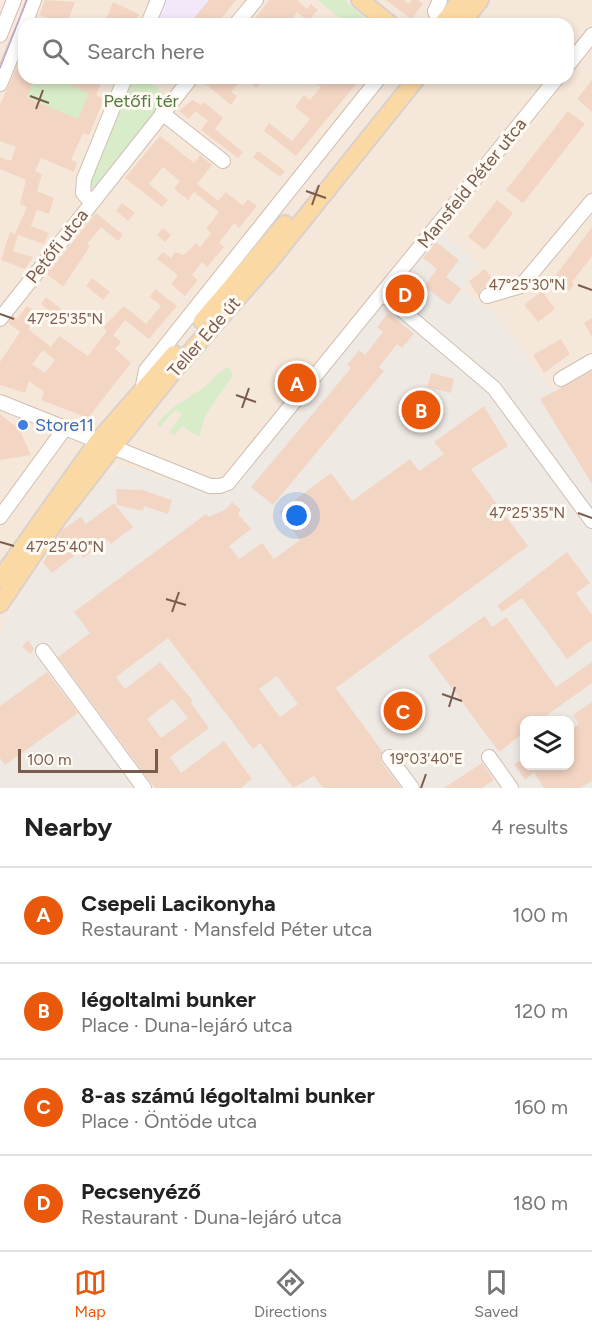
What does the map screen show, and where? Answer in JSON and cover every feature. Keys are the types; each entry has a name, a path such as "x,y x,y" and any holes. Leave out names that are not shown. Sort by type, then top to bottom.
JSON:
{"main road":[{"path":"360,0 382,18"},
{"path":"446,18 461,0"},
{"path":"466,18 480,0"},
{"name":"Teller Ede út","path":"0,604 142,391 261,253 398,84"},
{"name":"Teller Ede út","path":"0,579 106,444 270,261 412,84"}],"street":[{"path":"0,35 14,0"},
{"path":"27,18 34,0"},
{"path":"150,18 158,0"},
{"path":"241,18 256,0"},
{"path":"438,18 435,11 440,0"},
{"path":"574,58 592,35"},
{"path":"0,84 18,40"},
{"name":"Petőfi utca","path":"91,201 83,193 82,187 123,84"},
{"name":"Petőfi utca","path":"0,319 91,201 186,84"},
{"name":"Teller Ede út","path":"142,391 146,370 374,84"},
{"name":"Mansfeld Péter utca","path":"106,444 210,486 228,483 552,84"},
{"path":"162,113 223,160"},
{"path":"486,296 520,286 592,201"},
{"path":"383,294 494,388 592,521"},
{"path":"561,379 592,361"},
{"path":"0,402 106,444"},
{"path":"0,517 66,428"},
{"path":"42,651 144,788"},
{"path":"389,757 412,788"},
{"path":"489,757 511,788"}],"shaded area":[{"path":"0,0 39,0 32,18 18,18 18,40 0,32"},
{"path":"39,0 592,0 592,365 549,390 501,320 461,289 441,230 221,499 117,463 13,605 0,634 0,32 18,36 18,84 574,84 574,18 32,18"},
{"path":"161,0 236,0 222,18 153,18"},
{"path":"441,230 480,263 462,289 501,320 549,389 592,365 592,788 0,788 0,634 13,605 63,530 118,463 222,498"}],"green space":[{"path":"318,0 347,0 347,3 365,18 340,18"},
{"path":"29,84 73,84 72,86 89,93 78,119 57,111 42,116 45,105 20,95"},
{"name":"Petőfi tér","path":"126,84 152,84 169,98 94,188 89,187 89,174"},
{"path":"229,367 233,375 206,414 199,437 182,426 174,436 170,432 182,414 175,410 160,427 157,424 174,408"}],"building":[{"path":"45,0 75,2 69,18 48,18 39,15"},
{"path":"209,0 236,0 222,18 194,18"},
{"path":"269,0 297,0 307,9 311,4 318,10 311,18 304,18 297,12 292,18 256,18"},
{"path":"386,0 404,0 409,4 412,0 418,0 423,4 410,18"},
{"path":"113,2 139,14 137,18 106,18"},
{"path":"18,64 18,84 32,84 27,98 78,119 89,93 71,86 72,84 101,84 96,95 104,99 89,135 83,133 71,160 77,162 74,172 41,158 35,171 42,174 37,191 54,198 49,214 37,210 31,226 49,233 44,244 15,234 27,207 20,204 26,180 0,169 0,157 11,161 16,147 0,141 0,105"},
{"path":"592,80 592,112 577,99"},
{"path":"205,84 237,84 231,92 237,96 231,105"},
{"path":"316,84 356,84 296,156 264,131 269,123 292,141 310,119 295,107 304,95 310,100 321,87"},
{"path":"192,100 201,105 204,102 223,118 215,129 243,152 238,158 201,130 208,121 195,111 189,119 179,111"},
{"path":"568,111 585,124 524,202 521,202 506,190"},
{"path":"160,136 194,163 200,155 212,165 197,184 218,201 226,192 243,206 248,199 257,206 239,228 234,223 219,243 224,247 207,267 202,262 192,275 198,280 185,296 171,284 178,275 157,259 163,252 171,258 175,252 184,255 196,243 200,247 211,233 206,229 219,212 194,192 188,200 174,189 180,181 163,167 149,184 168,200 162,207 125,178"},
{"path":"258,151 285,171 280,177 253,157"},
{"path":"497,200 513,213 485,250 468,237"},
{"path":"122,203 135,213 128,221 116,211"},
{"path":"96,213 122,236 118,241 101,227 87,244 90,246 63,287 47,274"},
{"path":"592,227 592,256 572,282 574,284 569,291 553,279"},
{"path":"163,228 171,235 165,242 157,235"},
{"path":"10,232 18,235 13,251 33,257 25,269 1,260"},
{"path":"436,242 459,260 446,277 461,289 449,305 428,289 416,305 401,294 414,277 425,285 437,269 423,258"},
{"path":"485,269 496,284 481,289 478,296 469,281"},
{"path":"92,278 110,292 103,300 86,286"},
{"path":"155,289 177,306 149,339 125,320 113,335 121,342 115,349 131,363 88,418 41,400 44,392 29,381 25,393 0,385 0,362 20,332 8,323 14,316 17,319 27,306 40,315 28,329 51,347 59,336 88,356 107,331 103,327 124,306 146,324 161,306 150,297","holes":["43,350 55,360 45,373 32,364"]},
{"path":"542,291 555,309 538,322 524,305"},
{"path":"46,297 66,313 60,320 41,304"},
{"path":"388,313 414,334 402,348 397,344 379,367 384,371 273,505 251,487 351,368 347,365 359,350 365,355 383,332 377,327"},
{"path":"592,318 592,337 584,323"},
{"path":"561,339 570,354 544,373 533,355"},
{"path":"592,371 592,484 540,399"},
{"path":"431,373 454,379 451,393 427,387"},
{"path":"419,390 441,407 423,430 401,412"},
{"path":"484,406 508,446 471,469 528,546 336,688 382,751 381,762 401,788 323,788 314,776 293,788 260,743 253,749 168,638 116,677 125,689 160,662 193,701 191,703 209,728 170,757 181,773 224,741 252,779 241,788 155,788 58,657 90,633 74,612 206,514 208,517 225,510 232,502 241,510 238,514 251,529 229,546 239,559 262,543 274,559 300,540 279,512 331,473 352,501 410,459 419,471 444,454 434,442","holes":["277,676 298,704 280,717 259,689","173,699 188,718 161,738 147,719"]},
{"path":"0,414 19,429 31,455 0,460"},
{"path":"116,489 142,490 172,500 168,514 144,506 143,511 117,505"},
{"path":"114,503 133,527 111,544 108,540 83,558 79,552 52,573 43,563 62,530 81,517 86,524"},
{"path":"567,552 590,583 576,593 592,615 592,640 567,659 522,598 502,612 497,606"},
{"path":"485,616 492,627 506,617 556,687 592,662 592,683 546,716 520,716 520,736 499,752 428,656"},
{"path":"28,640 34,649 30,654 22,647"},
{"path":"47,672 78,713 5,765 0,758 0,706"},
{"path":"405,694 421,713 402,728 386,710"},
{"path":"592,702 592,781 580,788 544,788 534,772 525,780 514,764 520,761 520,770 574,770 574,727 579,724 573,715"},
{"path":"482,763 494,780 482,788 444,788"}],"tram line":[{"path":"20,18 27,0"},
{"path":"0,68 18,23"}],"place":[{"name":"Pecsenyéző","path":"405,294"},
{"name":"Csepeli Lacikonyha","path":"297,383"},
{"name":"légoltalmi bunker","path":"421,410"},
{"name":"Store11","path":"23,425"},
{"name":"8-as számú légoltalmi bunker","path":"403,711"}]}
